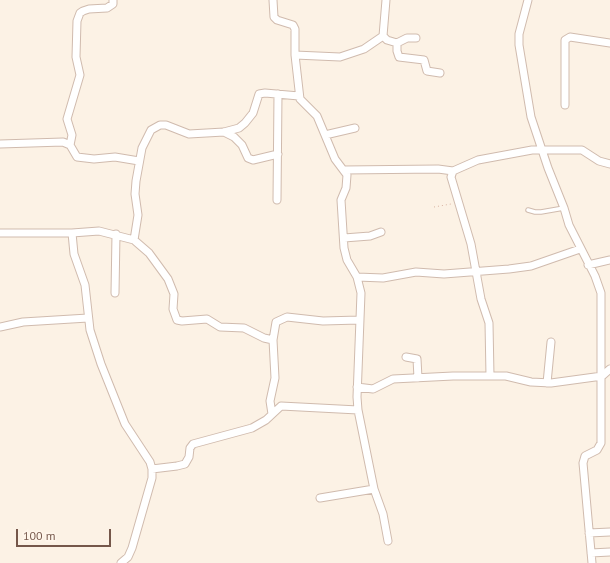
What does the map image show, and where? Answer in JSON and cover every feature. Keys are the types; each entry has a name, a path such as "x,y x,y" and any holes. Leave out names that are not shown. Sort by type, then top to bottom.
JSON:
{"street":[{"path":"70,145 72,135 67,119 80,75 76,57 77,21 80,13 83,11 89,9 108,8 114,4 113,0"},
{"path":"273,0 274,17 277,20 293,25 295,29 295,55 299,96 303,103 317,116 335,159 344,170 348,180 341,200 344,238 347,260 357,277 362,293 359,320 357,387 358,410 374,489 383,514 388,541"},
{"path":"295,55 340,57 364,50 383,36 386,0"},
{"path":"528,0 519,34 519,45 529,106 548,168 569,225 588,265 595,276 601,293 601,443 597,450 585,456 583,459 592,563"},
{"path":"383,36 387,40 397,43 407,38 416,38"},
{"path":"566,105 565,40 570,37 610,42"},
{"path":"397,43 397,51 400,57 424,60 427,71 440,73"},
{"path":"134,240 138,215 135,187 139,162 147,136 151,130 160,125 166,125 190,134 224,132 239,128 245,123 253,113 259,94 265,93 299,96"},
{"path":"277,200 278,94"},
{"path":"325,135 355,128"},
{"path":"224,132 242,145 248,158 253,160 278,154"},
{"path":"0,144 49,141 63,142 70,145 77,157 94,159 115,157 139,162"},
{"path":"344,170 438,169 453,171 478,160 532,150 582,150 599,161 610,164"},
{"path":"453,171 451,178 471,244 475,272 489,323 490,376"},
{"path":"0,232 72,233 91,230 116,234 134,240 149,253 168,279 174,294 174,309 177,320 207,319 220,327 244,328 264,338 273,340"},
{"path":"344,238 370,236 381,232"},
{"path":"72,233 74,254 85,285 88,318 93,340 116,405 125,424 146,455 152,468 152,478 132,548 128,557 121,563"},
{"path":"115,293 116,234"},
{"path":"357,277 383,278 416,272 444,274 531,266 580,249"},
{"path":"588,265 610,260"},
{"path":"272,414 270,401 275,378 273,340 276,322 287,317 324,322 359,320"},
{"path":"0,327 23,322 88,318"},
{"path":"547,383 551,342"},
{"path":"406,357 417,358 418,378"},
{"path":"357,387 373,389 393,379 490,376 506,376 531,382 567,382 602,376 610,369"},
{"path":"152,468 185,464 189,457 190,448 193,444 243,432 258,425 281,406 285,405 338,410 358,410"},
{"path":"320,498 374,489"},
{"path":"589,534 610,532"},
{"path":"591,553 610,552"}],"lane":[{"path":"528,210 541,212 564,208"}],"path":[{"path":"434,207 458,203"}]}
